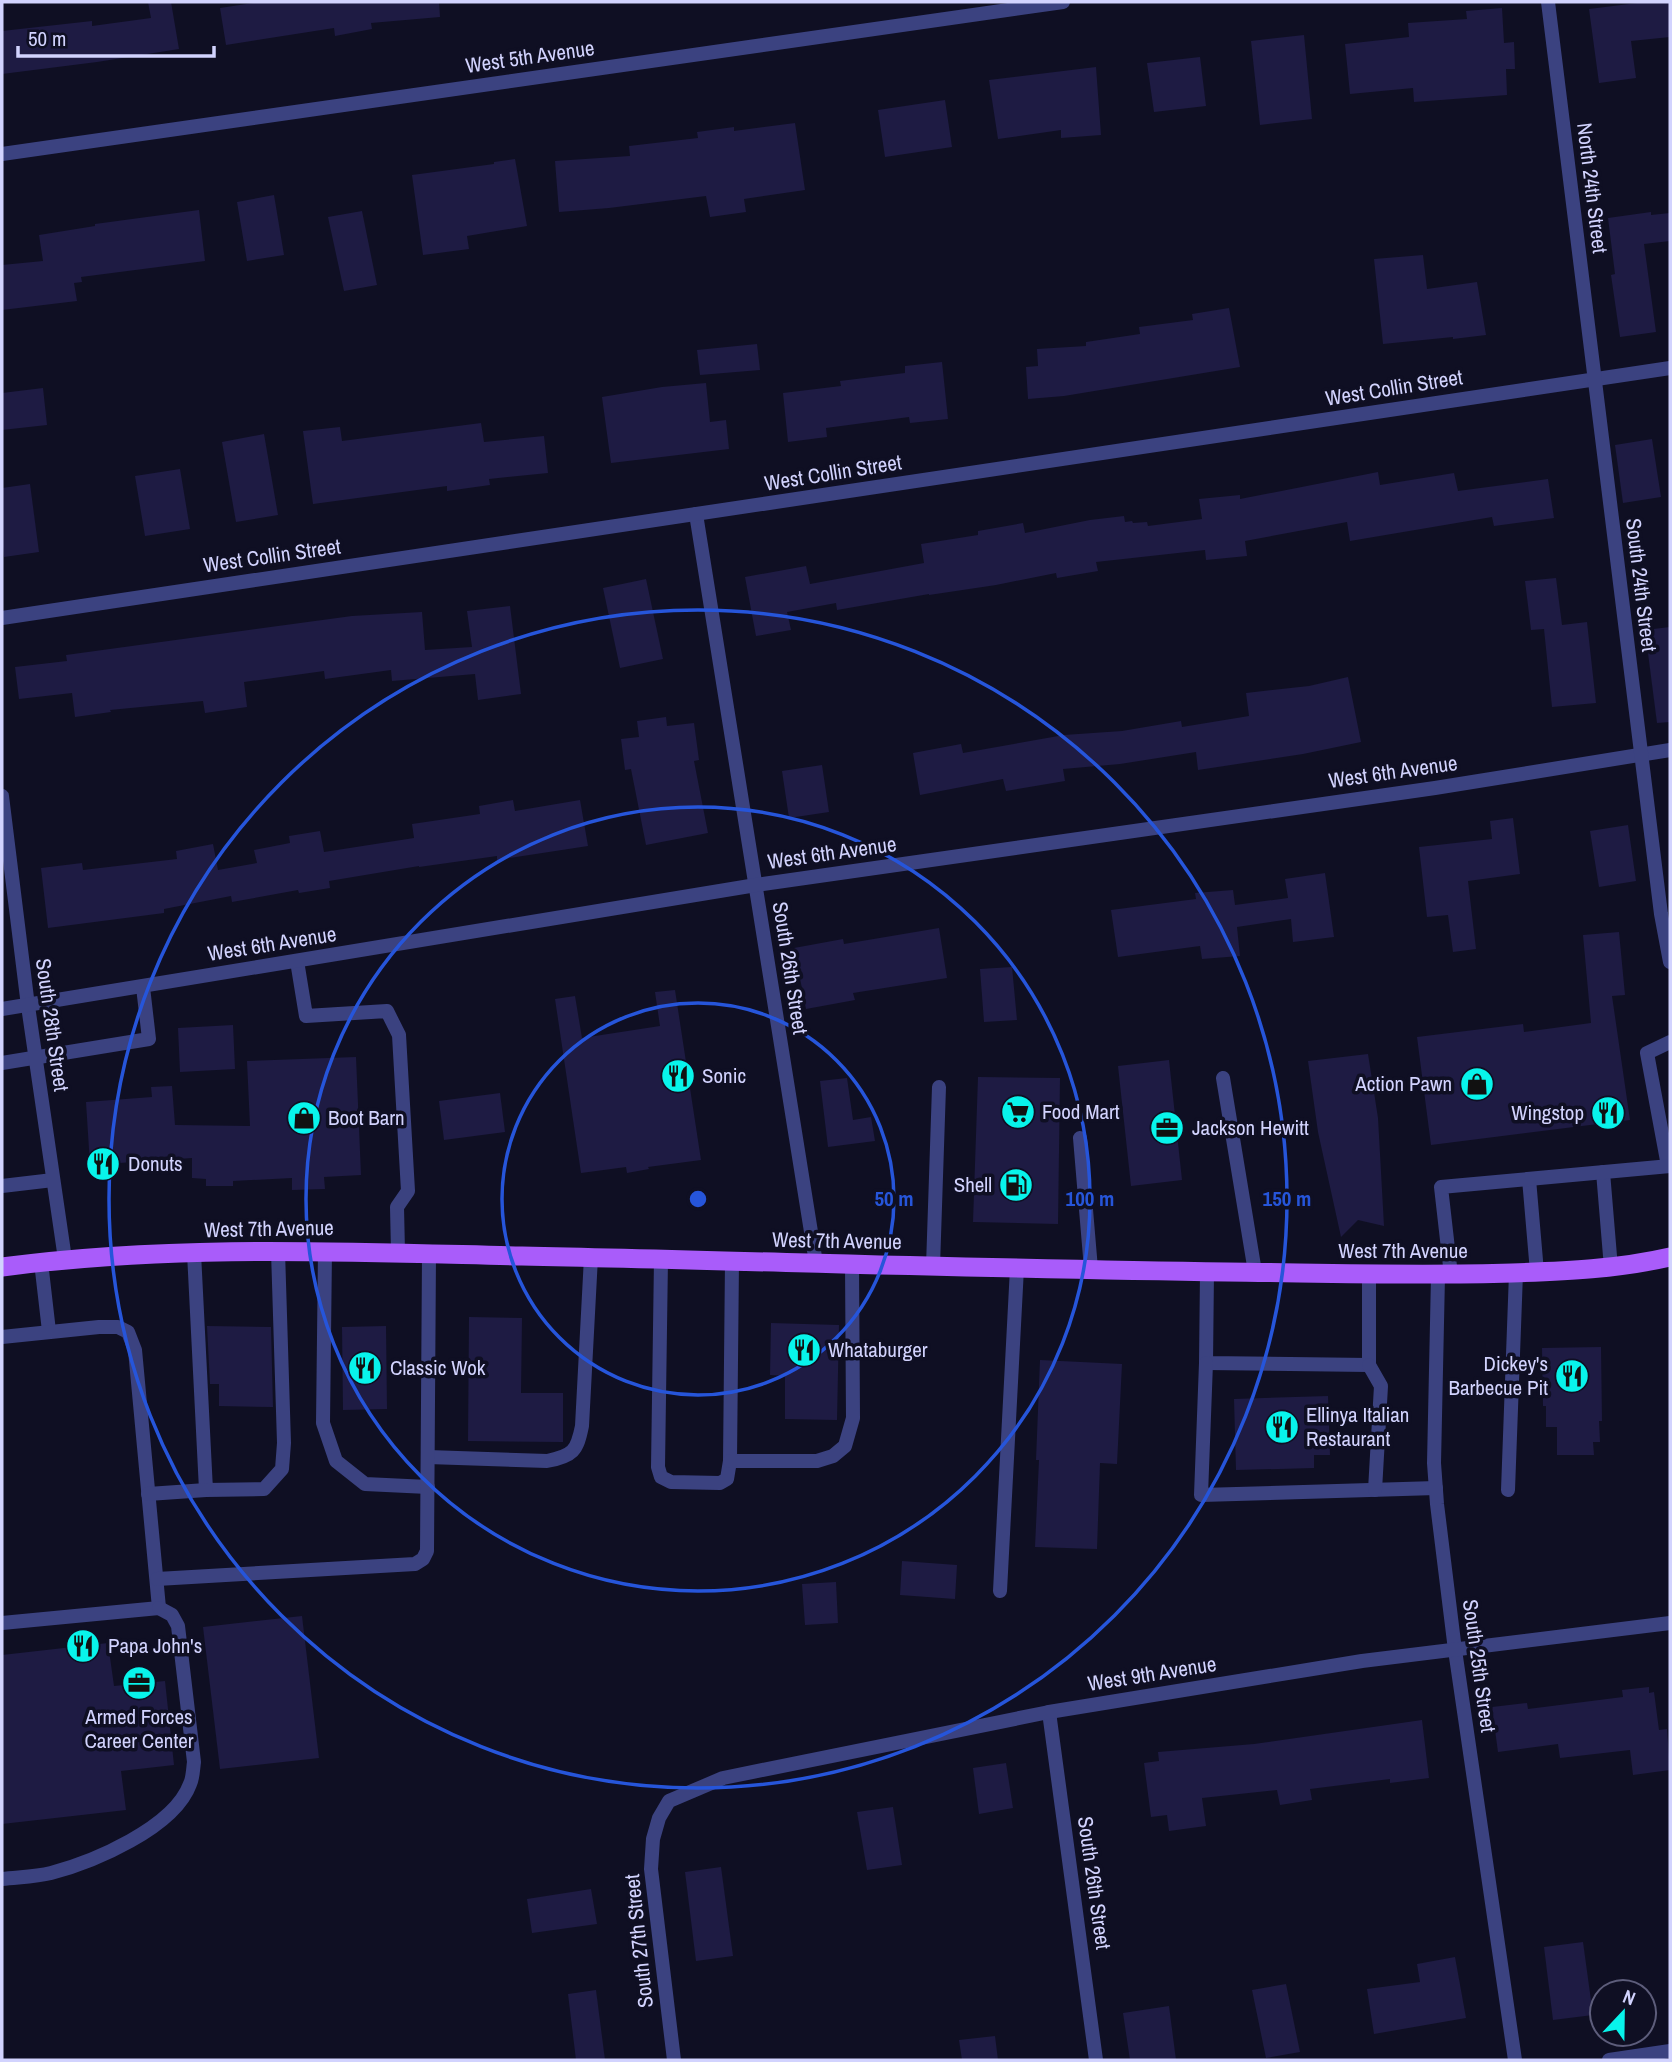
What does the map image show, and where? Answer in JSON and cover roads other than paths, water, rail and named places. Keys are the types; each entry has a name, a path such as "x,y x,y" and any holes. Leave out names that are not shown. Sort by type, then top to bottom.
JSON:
{"main road":[{"name":"West 7th Avenue","path":"2,1267 114,1255 325,1251 1444,1276 1611,1268 1670,1257"}],"street":[{"name":"West 5th Avenue","path":"2,154 1063,2"},
{"name":"North 24th Street","path":"1548,2 1595,380"},
{"name":"West Collin Street","path":"2,618 1670,368"},
{"name":"South 24th Street","path":"1595,380 1661,914 1670,962"},
{"name":"South 26th Street","path":"696,514 816,1263"},
{"name":"West 6th Avenue","path":"2,1009 756,885 1435,788 1670,750"},
{"name":"South 28th Street","path":"2,796 28,1006 65,1259"},
{"path":"297,961 306,1016 387,1011 399,1035 408,1191 397,1207 398,1252"},
{"path":"2,1063 149,1039 143,987"},
{"path":"1537,1272 1529,1179 1669,1166 1647,1053 1670,1042"},
{"path":"1223,1078 1255,1272"},
{"path":"933,1266 939,1087"},
{"path":"1080,1138 1091,1269"},
{"path":"1603,1172 1611,1268"},
{"name":"South 25th Street","path":"1515,2060 1455,1650 1434,1463 1444,1276 1441,1186 1529,1179"},
{"path":"2,1186 53,1180"},
{"path":"148,1494 264,1489 282,1469 284,1443 278,1251"},
{"path":"325,1251 323,1423 336,1461 365,1484 428,1487"},
{"path":"194,1253 206,1490"},
{"path":"157,1579 415,1564 423,1559 427,1551 429,1254"},
{"path":"428,1457 547,1461 565,1457 579,1444 591,1257"},
{"path":"661,1259 658,1467 661,1477 671,1482 720,1483 727,1479 730,1461 732,1261"},
{"path":"41,1262 48,1331"},
{"path":"730,1461 817,1461 833,1456 845,1446 853,1418 852,1264"},
{"path":"1000,1591 1017,1268"},
{"path":"1207,1272 1201,1495 1436,1488"},
{"path":"1508,1490 1516,1273"},
{"path":"1369,1275 1369,1365 1381,1386 1375,1490"},
{"path":"2,1337 99,1327 118,1327 128,1332 135,1350 159,1608"},
{"path":"1206,1363 1369,1365"},
{"path":"2,1623 159,1608 172,1615 178,1626 194,1762 190,1784 159,1823 108,1853 49,1873 2,1879"},
{"name":"West 9th Avenue","path":"659,1818 668,1801 723,1778 1049,1712 1362,1661 1670,1623"},
{"name":"South 26th Street","path":"1049,1712 1096,2060"},
{"name":"South 27th Street","path":"659,1818 653,1839 651,1869 674,2060"},
{"path":"1609,2060 1670,2051"}],"place":[{"name":"Sonic","path":"678,1076"},
{"name":"Action Pawn","path":"1477,1084"},
{"name":"Food Mart","path":"1018,1112"},
{"name":"Wingstop","path":"1608,1113"},
{"name":"Boot Barn","path":"304,1118"},
{"name":"Jackson Hewitt","path":"1167,1128"},
{"name":"Donuts","path":"103,1164"},
{"name":"Shell","path":"1016,1185"},
{"name":"Whataburger","path":"804,1350"},
{"name":"Classic Wok","path":"365,1368"},
{"name":"Dickey's Barbecue Pit","path":"1572,1376"},
{"name":"Ellinya Italian Restaurant","path":"1282,1427"},
{"name":"Papa John's","path":"83,1646"},
{"name":"Armed Forces Career Center","path":"139,1683"}]}
